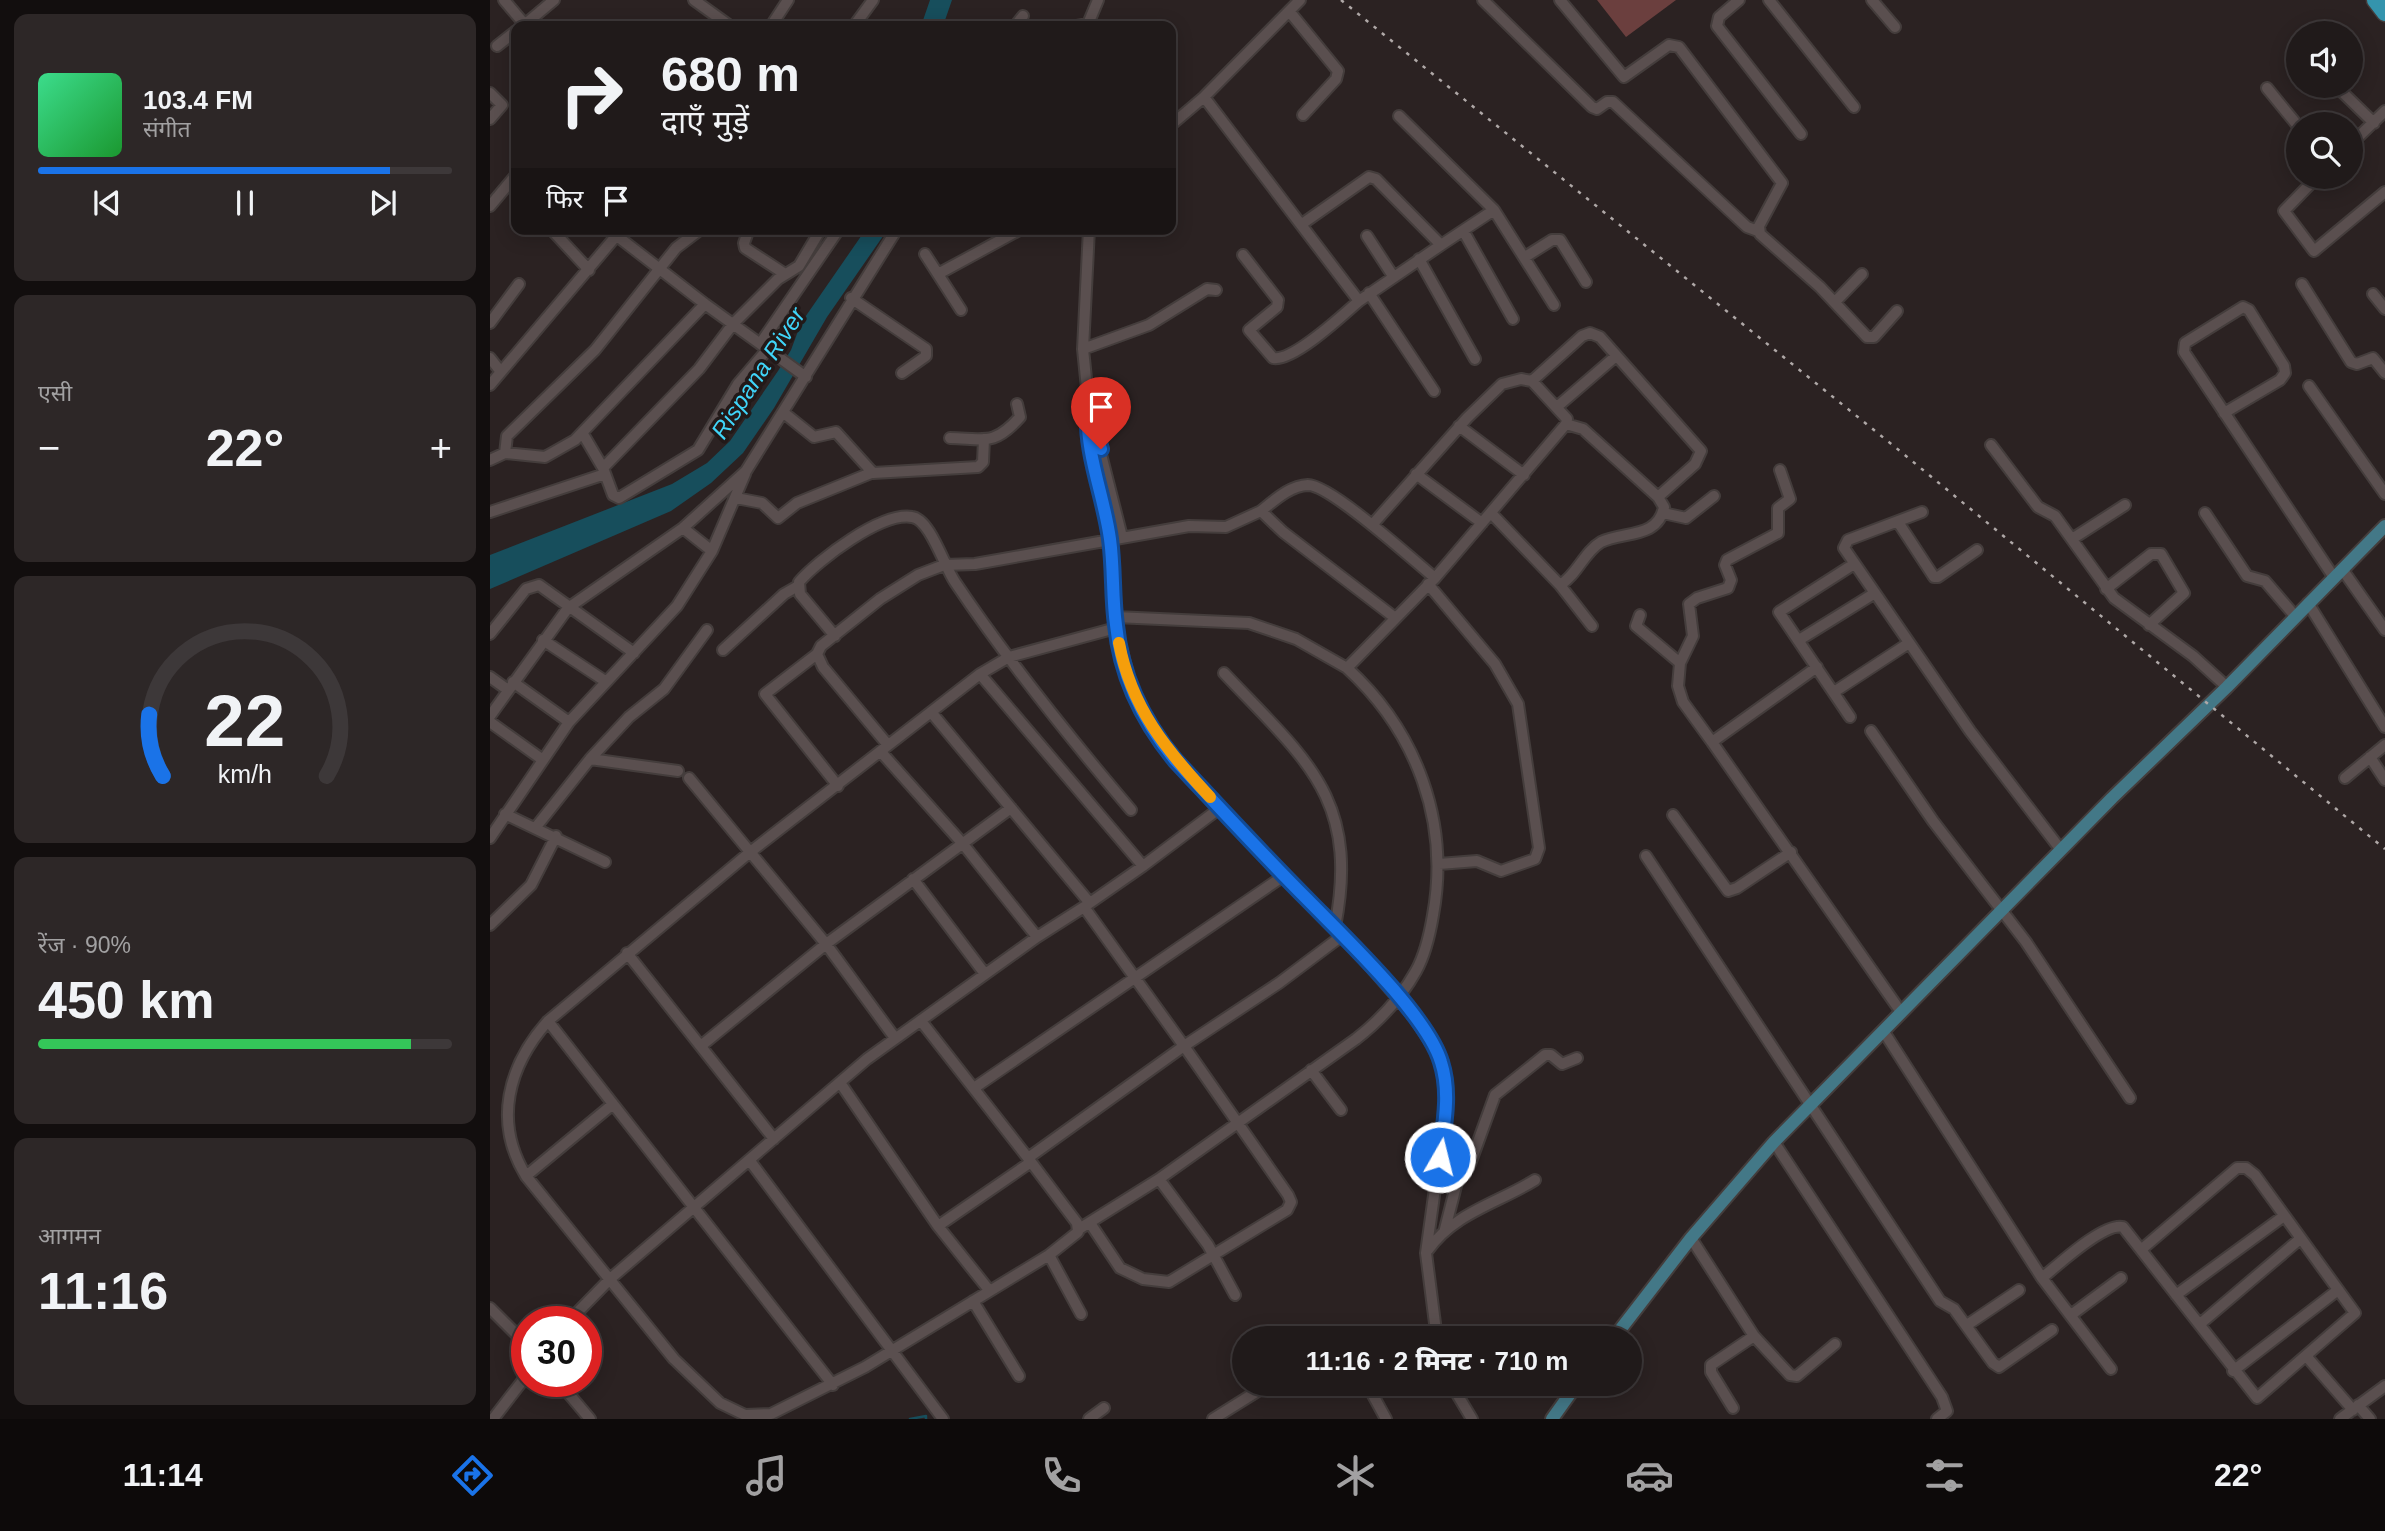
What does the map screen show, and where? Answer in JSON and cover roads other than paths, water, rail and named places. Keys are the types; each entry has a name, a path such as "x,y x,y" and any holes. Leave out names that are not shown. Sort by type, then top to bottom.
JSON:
{"highway":[{"path":"2375,0 2385,13"}],"main road":[{"path":"1623,1326 1691,1238 1774,1142 2385,526"},
{"path":"1552,1419 1568,1396"}],"street":[{"path":"504,0 518,21"},
{"path":"694,0 723,21"},
{"path":"774,21 788,0"},
{"path":"862,21 873,0"},
{"path":"1089,21 1098,0"},
{"path":"1176,121 1204,97 1300,0"},
{"path":"1483,0 1592,107 1597,109 1606,102 1613,102 1747,227 1758,231 1872,339 1898,311"},
{"path":"1560,0 1624,77 1669,45 1679,47 1782,183 1758,231"},
{"path":"1739,0 1718,17 1717,26 1801,134"},
{"path":"1769,0 1854,107"},
{"path":"1871,0 1895,27"},
{"path":"528,21 550,1"},
{"path":"1289,11 1338,71 1336,79 1303,114"},
{"path":"1019,21 1023,16"},
{"path":"497,47 511,36"},
{"path":"2267,88 2287,112"},
{"path":"490,93 502,105 490,119"},
{"path":"1204,97 1359,301"},
{"path":"2348,98 2374,123"},
{"path":"2363,133 2385,111"},
{"path":"1399,116 1494,210 1554,305"},
{"path":"1303,225 1364,178 1372,177 1441,245"},
{"path":"490,205 511,181"},
{"path":"2305,189 2284,211 2314,251 2385,192"},
{"path":"1243,255 1279,303 1249,328 1251,335 1273,358 1282,359 1314,339 1369,293 1494,210"},
{"path":"1464,232 1513,319"},
{"path":"557,235 589,270"},
{"path":"490,385 617,235"},
{"path":"624,235 658,271 803,375"},
{"path":"505,453 507,436 595,350 681,244 693,235"},
{"path":"748,235 745,248 785,274"},
{"path":"490,512 604,471 699,369 733,324 785,274 800,266 818,235"},
{"path":"583,434 604,471 614,496 619,498 692,454 709,436 738,384 835,235"},
{"path":"490,838 569,722 677,606 712,551 746,471 784,413 803,375 893,235"},
{"path":"938,274 1010,235"},
{"path":"1089,235 1083,349 1087,430 1116,538 1115,623 1132,690 1156,736 1398,997 1432,1042 1443,1065 1446,1118 1426,1253 1435,1326"},
{"path":"1367,236 1394,276"},
{"path":"1525,257 1552,240 1560,240 1586,282"},
{"path":"925,254 961,310"},
{"path":"1419,259 1475,359"},
{"path":"1835,302 1862,274"},
{"path":"490,323 519,284"},
{"path":"2302,284 2351,362 2357,364 2372,358 2385,373"},
{"path":"1083,349 1149,325 1207,289 1216,290"},
{"path":"1369,293 1434,391"},
{"path":"2373,293 2385,309"},
{"path":"851,298 926,349 926,356 902,373"},
{"path":"490,460 505,453 545,457 583,434 705,304"},
{"path":"2224,413 2280,380 2285,373 2284,366 2249,310 2243,307 2185,343 2183,348 2224,413 2337,573 2385,630"},
{"path":"1532,381 1587,334 1598,335 1701,452 1695,464 1658,497"},
{"path":"1558,406 1616,356"},
{"path":"490,358 501,372"},
{"path":"1347,668 1432,581 1524,475 1566,424 1567,419 1558,406 1532,381 1521,379 1502,384 1459,426 1372,525"},
{"path":"2309,386 2385,494"},
{"path":"950,438 984,439 1003,435 1019,419 1017,404"},
{"path":"784,413 816,438 829,431 836,432 872,473"},
{"path":"1560,585 1597,544 1642,532 1654,524 1664,507 1658,497 1583,429 1566,424"},
{"path":"1459,426 1524,475"},
{"path":"736,499 762,503 778,518 797,503 872,473 978,467 983,462 984,439"},
{"path":"1991,445 2038,507 2055,516 2106,589 2149,625 2193,656 2227,687"},
{"path":"1780,470 1790,499 1778,508 1778,533 1727,560 1725,565 1731,583 1728,588 1691,601 1689,609 1693,636 1680,663 1678,686 1683,702 1901,1012"},
{"path":"490,716 568,608 683,528 746,471"},
{"path":"1416,474 1482,523"},
{"path":"838,786 765,694 900,586 944,565 975,564 1189,526 1232,526 1261,511 1286,491 1312,486 1372,525 1432,581 1495,664 1518,704 1539,848 1535,859 1501,871 1481,862 1439,864"},
{"path":"1662,513 1686,518 1714,496"},
{"path":"2072,539 2125,505"},
{"path":"1261,511 1283,532 1394,617"},
{"path":"1922,512 1844,543 1844,548 1970,731 2061,850"},
{"path":"1491,513 1560,585 1592,626"},
{"path":"2205,513 2247,576 2265,580 2295,616"},
{"path":"723,650 784,594 798,586 803,578 853,537 903,517 913,517 924,524 944,565 1009,657 1131,810"},
{"path":"1898,522 1934,577 1938,577 1977,550"},
{"path":"683,528 712,551"},
{"path":"2106,589 2151,554 2161,554 2184,593 2149,625"},
{"path":"1850,717 1779,612 1854,564"},
{"path":"490,634 530,586 541,586 634,653"},
{"path":"798,586 806,601 835,636"},
{"path":"1799,640 1875,593"},
{"path":"2308,603 2385,727"},
{"path":"1640,615 1635,625 1680,663"},
{"path":"1249,622 1296,639 1347,668 1361,681 1396,727 1423,775 1432,807 1439,864 1436,900 1422,958 1398,997 1373,1026 1159,1179 1084,1226 1049,1255 833,1385 771,1414 732,1415 674,1359 526,1176 512,1153 507,1134 510,1097 524,1053 548,1021 749,853 979,674 1009,657 1115,623 1249,622"},
{"path":"536,827 590,759 629,717 664,690 707,630"},
{"path":"543,640 605,681"},
{"path":"1834,692 1909,643"},
{"path":"817,654 823,667 884,748 1037,937"},
{"path":"1712,742 1817,667"},
{"path":"937,1226 1184,1046 1279,983 1339,931 1344,865 1335,814 1326,794 1287,740 1224,673"},
{"path":"979,674 1143,866"},
{"path":"490,677 511,686 569,722"},
{"path":"921,1021 1029,1160 1120,1268 1143,1279 1175,1281 1287,1210 1291,1202 1238,1122 1133,978 1086,904 1011,808 930,712"},
{"path":"490,722 543,760"},
{"path":"1871,731 1933,821 2003,911 2130,1098"},
{"path":"2346,778 2385,745"},
{"path":"2370,757 2385,780"},
{"path":"590,759 678,771"},
{"path":"689,778 826,944 895,1038"},
{"path":"702,1045 826,944 1011,808"},
{"path":"584,1306 610,1279 895,1038 1143,866 1220,808"},
{"path":"505,814 556,836 605,862"},
{"path":"1673,815 1728,891 1737,888 1791,852"},
{"path":"490,925 531,886 556,836"},
{"path":"1646,856 1937,1298 1952,1307 1993,1363 1999,1367 2052,1330"},
{"path":"974,1088 1285,875"},
{"path":"912,879 985,974"},
{"path":"627,953 774,1139"},
{"path":"548,1021 833,1385"},
{"path":"1884,1032 2042,1278 2111,1369"},
{"path":"1445,1229 1457,1182 1470,1164 1498,1091 1545,1055 1553,1056 1562,1065 1577,1058"},
{"path":"1311,1070 1341,1110"},
{"path":"841,1084 937,1226 989,1290"},
{"path":"526,1176 613,1104"},
{"path":"1774,1142 1942,1397 1947,1411 1937,1419"},
{"path":"750,1161 943,1419"},
{"path":"2042,1278 2110,1227 2123,1227 2200,1324 2251,1395 2260,1397 2354,1315 2353,1307 2252,1171 2237,1168 2142,1249"},
{"path":"1159,1179 1215,1256 1235,1295"},
{"path":"1426,1253 1445,1229 1479,1208 1507,1197 1535,1180"},
{"path":"2176,1295 2284,1216"},
{"path":"1691,1238 1754,1336 1792,1376 1835,1344"},
{"path":"2200,1324 2300,1239"},
{"path":"1049,1255 1082,1314"},
{"path":"2071,1315 2120,1278"},
{"path":"1967,1325 2019,1290"},
{"path":"2233,1371 2339,1290"},
{"path":"973,1301 1019,1376"},
{"path":"490,1308 511,1329"},
{"path":"1733,1408 1711,1372 1711,1365 1754,1336"},
{"path":"2307,1357 2370,1419"},
{"path":"2340,1419 2385,1386"},
{"path":"493,1419 511,1396"},
{"path":"1213,1419 1250,1396"},
{"path":"1373,1396 1386,1419"},
{"path":"1458,1396 1472,1419"},
{"path":"571,1397 590,1419"},
{"path":"1089,1419 1104,1408"}],"water":[{"path":"930,0 952,0 945,21 923,21"},
{"path":"862,235 884,235 827,317 774,408 743,453 711,483 671,511 490,589 490,555 672,484 707,463 730,441 778,371 791,350 801,323"}],"waterway":[{"path":"910,1419 926,1416 926,1419"}],"railway":[{"path":"1341,0 1895,447 2385,849"}],"water label":[{"name":"Rispana River","path":"758,373"}]}
